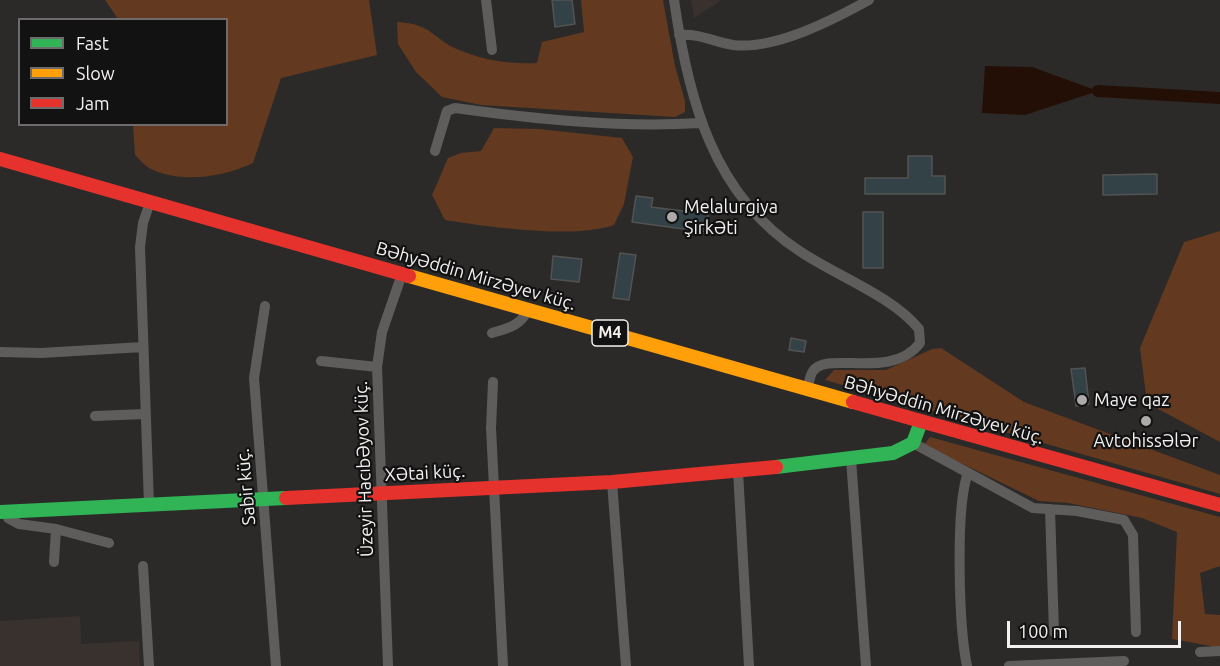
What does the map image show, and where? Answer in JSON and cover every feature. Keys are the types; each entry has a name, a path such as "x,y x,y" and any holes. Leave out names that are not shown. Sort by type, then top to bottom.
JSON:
{"main road":[{"name":"Bəhyəddin Mirzəyev küç.","path":"0,159 1220,505"},
{"path":"913,443 921,422"},
{"name":"Xətai küç.","path":"4,512 612,482 851,459 893,453 913,443"}],"street":[{"path":"486,0 492,50"},
{"path":"674,0 679,35 700,123 730,180 773,231 799,251 893,307 919,329 920,343 909,355 881,364 832,363 820,366 813,370 807,389"},
{"path":"679,35 693,34 732,45 749,45 774,40 820,24 869,0"},
{"path":"435,151 444,117 447,111 455,108 507,115 638,124 700,123"},
{"path":"148,505 141,236 150,202"},
{"name":"Üzeyir Hacıbəyov küç.","path":"388,666 377,367 382,332 402,274"},
{"name":"Sabir küç.","path":"265,306 254,372 276,666"},
{"path":"492,333 517,325 523,320 528,310"},
{"path":"0,352 41,353 143,347"},
{"path":"321,361 377,367"},
{"path":"493,382 490,428 503,666"},
{"path":"95,416 145,414"},
{"path":"913,443 1033,508 1124,520 1130,526 1133,535 1136,632"},
{"path":"851,459 866,666"},
{"path":"738,471 749,666"},
{"path":"967,666 962,634 961,501 968,473"},
{"path":"612,482 626,666"},
{"path":"1050,509 1054,632"},
{"path":"4,512 12,521 56,529 109,543"},
{"path":"54,562 56,529"},
{"path":"143,566 149,666"},
{"path":"1200,652 1220,651"},
{"path":"1009,666 1124,661"}],"shaded area":[{"path":"105,0 369,0 377,55 281,78 253,163 215,175 174,176 149,168 135,155 133,126 228,126 228,18 117,18"},
{"path":"581,0 663,0 675,66 685,101 685,112 675,117 481,105 442,97 416,72 398,44 397,22 409,23 431,32 459,50 479,57 507,62 537,63 542,42 584,32"},
{"path":"691,0 722,0 694,18"},
{"path":"985,66 1032,67 1098,91 1025,115 982,113"},
{"path":"494,128 539,129 622,138 633,157 624,204 614,225 577,231 554,231 445,220 432,195 448,158 461,153 481,151"},
{"path":"1220,231 1220,442 1147,403 1140,348 1184,242"},
{"path":"941,348 1024,402 1220,475 1220,494 825,380 834,370 886,370 932,349"},
{"path":"930,437 1220,517 1220,566 1200,573 1205,614 1220,615 1220,656 1211,646 1172,639 1177,532 1142,518 1068,503 1039,501 924,445"},
{"path":"80,616 81,644 139,641 140,666 0,666 0,621"}],"building":[{"path":"552,0 572,0 575,24 555,27"},
{"path":"908,156 932,156 932,176 945,176 945,194 865,194 865,178 908,178"},
{"path":"1157,174 1157,194 1103,195 1103,175"},
{"path":"636,196 653,198 651,207 691,212 693,202 710,205 706,232 632,222"},
{"path":"863,212 883,212 883,268 863,268"},
{"path":"620,253 636,255 629,300 613,298"},
{"path":"553,256 582,259 579,282 551,279"},
{"path":"791,338 806,341 804,352 789,350"},
{"path":"1085,368 1089,404 1076,406 1071,369"}],"waterway":[{"path":"1098,91 1220,98"}],"traffic: fast":[{"path":"776,467 893,453 913,443 921,422"},
{"path":"0,512 286,498"}],"traffic: slow":[{"path":"409,276 853,402"}],"traffic: jam":[{"path":"0,159 409,276"},
{"path":"853,402 1220,505"},
{"path":"286,498 612,482 776,467"}],"place":[{"name":"Melalurgiya Şirkəti","path":"672,217"},
{"name":"Maye qaz","path":"1082,400"},
{"name":"Avtohissələr","path":"1146,421"}]}
